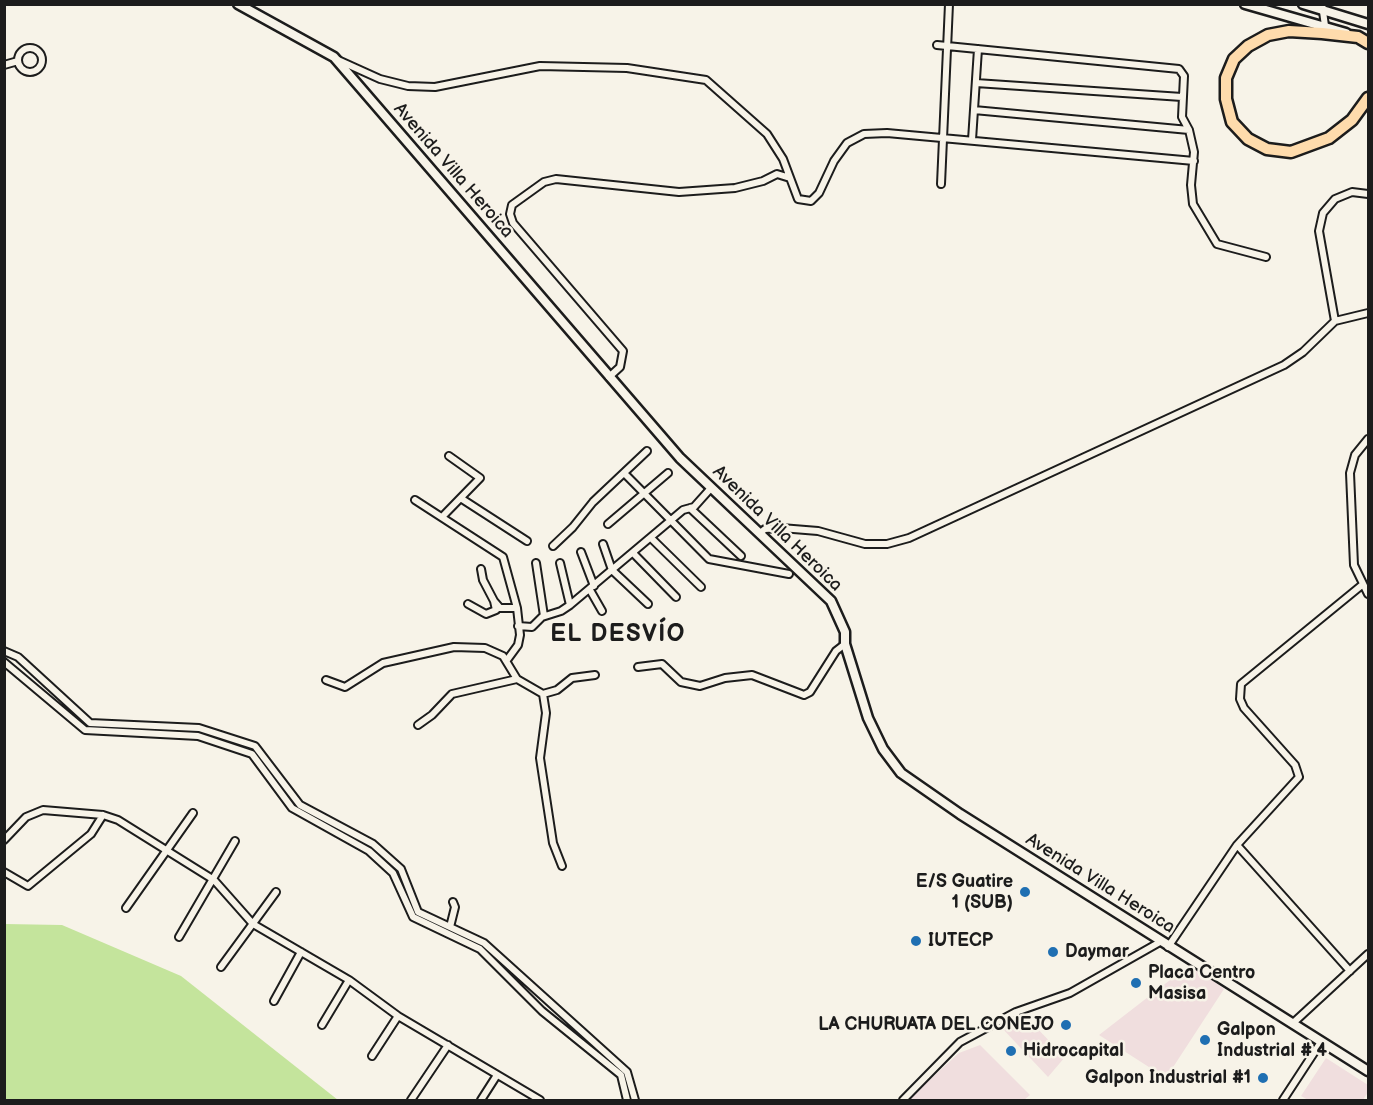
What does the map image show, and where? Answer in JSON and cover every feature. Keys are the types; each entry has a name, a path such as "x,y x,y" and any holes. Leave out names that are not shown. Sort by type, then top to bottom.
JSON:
{"highway":[{"path":"1368,43 1358,37 1289,31 1268,35 1248,46 1234,59 1226,78 1226,99 1232,122 1248,139 1267,149 1291,152 1329,138 1352,120 1368,98"}],"main road":[{"name":"Avenida Villa Heroica","path":"238,4 334,57 680,458 831,601 844,632 845,644 868,718 884,749 902,773 960,814 1368,1071"},
{"path":"1245,4 1358,37"},
{"path":"1304,4 1322,7 1368,24"}],"street":[{"path":"941,184 949,4"},
{"path":"1322,7 1325,26"},
{"path":"936,45 1179,69 1184,76 1182,117 1189,130 1194,161 1191,185 1193,204 1217,244 1266,257"},
{"path":"30,48 40,54 42,60 37,71 29,73 21,69 18,61 19,55 30,48"},
{"path":"972,140 978,49"},
{"path":"334,57 380,79 408,86 435,87 540,66 627,68 706,80 767,134 783,159 798,198 810,201 819,193 834,161 847,143 864,134 887,133 1194,161"},
{"path":"4,65 18,61"},
{"path":"976,83 1182,97"},
{"path":"974,110 1189,130"},
{"path":"609,377 620,367 623,351 513,223 510,214 512,205 544,182 556,179 679,192 735,188 763,181 777,174 790,178"},
{"path":"1335,321 1319,231 1323,213 1335,199 1352,192 1368,194"},
{"path":"760,533 765,529 781,528 818,531 865,544 887,544 909,538 1284,364 1303,352 1335,321 1368,313"},
{"path":"1368,439 1354,455 1350,473 1354,565 1368,594"},
{"path":"553,546 573,527 592,502 625,474 647,451"},
{"path":"442,517 480,478 449,456"},
{"path":"608,524 668,473"},
{"path":"625,474 709,560 789,574"},
{"path":"518,626 532,627 544,616 561,611 570,605 711,489"},
{"path":"462,499 527,541"},
{"path":"415,500 503,557 517,608 518,626 518,645 507,660"},
{"path":"690,508 741,556"},
{"path":"651,538 701,587"},
{"path":"603,544 612,570 648,604"},
{"path":"581,552 602,611"},
{"path":"633,553 676,597"},
{"path":"536,563 544,616"},
{"path":"560,563 570,605"},
{"path":"481,569 483,580 500,608 517,608"},
{"path":"903,1101 960,1042 1016,1012 1070,993 1164,944 1237,845 1299,777 1295,765 1244,708 1240,699 1241,684 1248,675 1362,585"},
{"path":"468,604 482,614 490,614 496,610 494,601"},
{"path":"639,667 662,664 681,682 700,686 724,678 752,675 804,695 810,692 836,651 845,644"},
{"path":"326,680 345,687 383,663 454,647 485,648 497,652 507,660 517,679 543,694 557,690 572,678 595,675"},
{"path":"4,651 18,657 90,723 199,728 255,746 298,803 373,844 401,869 418,912 484,943 627,1072 635,1101"},
{"path":"4,662 85,730 198,736 252,754 292,808 369,851 393,873 413,917 480,949 542,1011 621,1075 627,1101"},
{"path":"418,725 432,715 452,694 517,679"},
{"path":"543,694 546,713 540,758 553,843 562,866"},
{"path":"4,840 26,817 43,810 103,815 118,820 214,880 253,924 349,980 398,1016 540,1101"},
{"path":"126,908 193,813"},
{"path":"4,872 28,886 91,834 103,815"},
{"path":"179,937 235,841"},
{"path":"1237,845 1350,971"},
{"path":"221,967 276,892"},
{"path":"450,927 455,906 453,902"},
{"path":"274,1001 301,952"},
{"path":"1292,1024 1368,954"},
{"path":"322,1025 349,980"},
{"path":"372,1056 398,1016"},
{"path":"1283,1101 1321,1042"},
{"path":"411,1100 448,1045"},
{"path":"481,1101 498,1075"}],"shaded area":[{"path":"1192,963 1224,989 1166,1078 1099,1035"},
{"path":"1028,1019 1065,1057 1048,1077 1001,1027"},
{"path":"980,1045 1030,1095 1024,1100 908,1100 959,1053"},
{"path":"1326,1058 1368,1085 1368,1092 1363,1100 1308,1100 1301,1096"}],"green space":[{"path":"5,924 62,925 181,976 338,1100 5,1100"}],"place":[{"name":"E/S Guatire 1 (SUB)","path":"1025,892"},
{"name":"IUTECP","path":"916,941"},
{"name":"Daymar","path":"1053,952"},
{"name":"Placa Centro Masisa","path":"1136,983"},
{"name":"LA CHURUATA DEL CONEJO","path":"1066,1025"},
{"name":"Galpon Industrial # 4","path":"1205,1040"},
{"name":"Hidrocapital","path":"1011,1051"},
{"name":"Galpon Industrial #1","path":"1263,1078"}],"district":[{"name":"EL DESVÍO","path":"618,635"}]}
